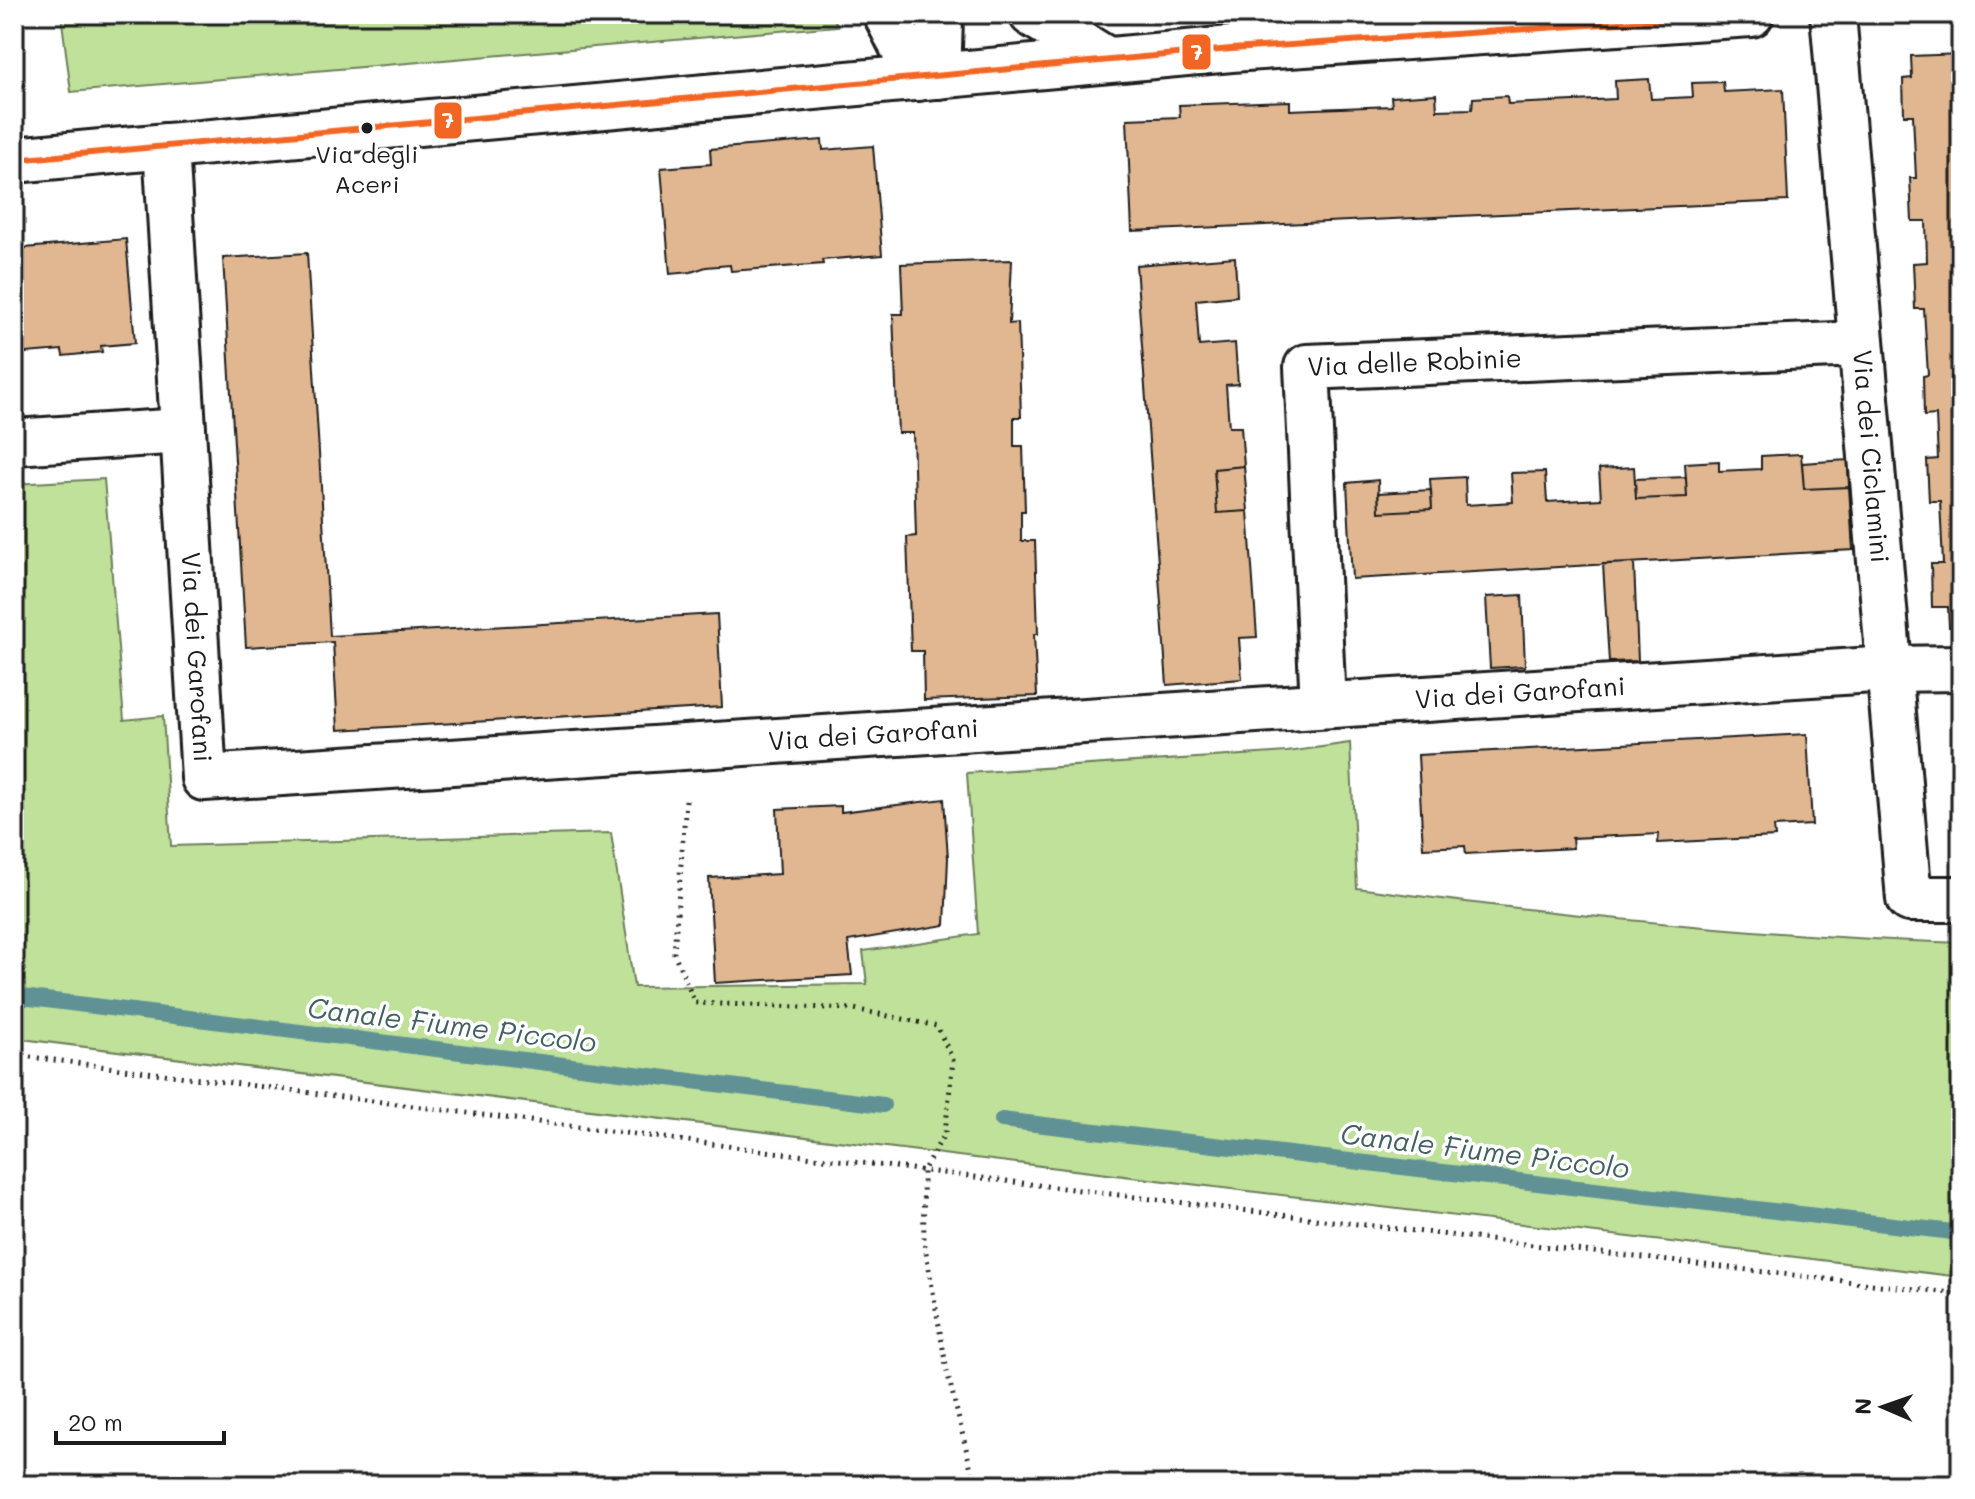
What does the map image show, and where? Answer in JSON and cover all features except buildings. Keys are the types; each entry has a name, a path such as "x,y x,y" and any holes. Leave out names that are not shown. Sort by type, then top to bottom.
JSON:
{"street":[{"path":"886,14 928,77"},
{"path":"928,77 940,19 937,14"},
{"path":"1032,14 1107,60"},
{"path":"14,160 1107,60 1655,17 1751,14"},
{"name":"Via dei Ciclamini","path":"1833,14 1909,899 1961,899"},
{"path":"14,442 183,431 166,146"},
{"name":"Via delle Robinie","path":"1323,705 1307,367 1861,344"},
{"name":"Via dei Garofani","path":"183,431 204,778 1889,669 1961,668"}],"path":[{"path":"690,747 674,953 695,1003 854,1009 937,1026 953,1060 945,1133 923,1171 924,1241 947,1371 975,1485"},
{"path":"14,1055 923,1171 1678,1263 1961,1294"}],"green space":[{"path":"61,14 831,14 838,26 71,92"},
{"path":"104,479 124,720 163,716 171,846 611,833 634,987 867,984 863,951 978,934 967,773 1287,752 1350,743 1357,888 1658,923 1961,943 1961,1277 14,1038 14,484"}],"waterway":[{"name":"Canale Fiume Piccolo","path":"14,996 883,1105"},
{"name":"Canale Fiume Piccolo","path":"1002,1120 1961,1233"}],"transit line":[{"name":"7","path":"14,160 1231,49 1751,14"}],"place":[{"name":"Via degli Aceri","path":"367,128"}]}
